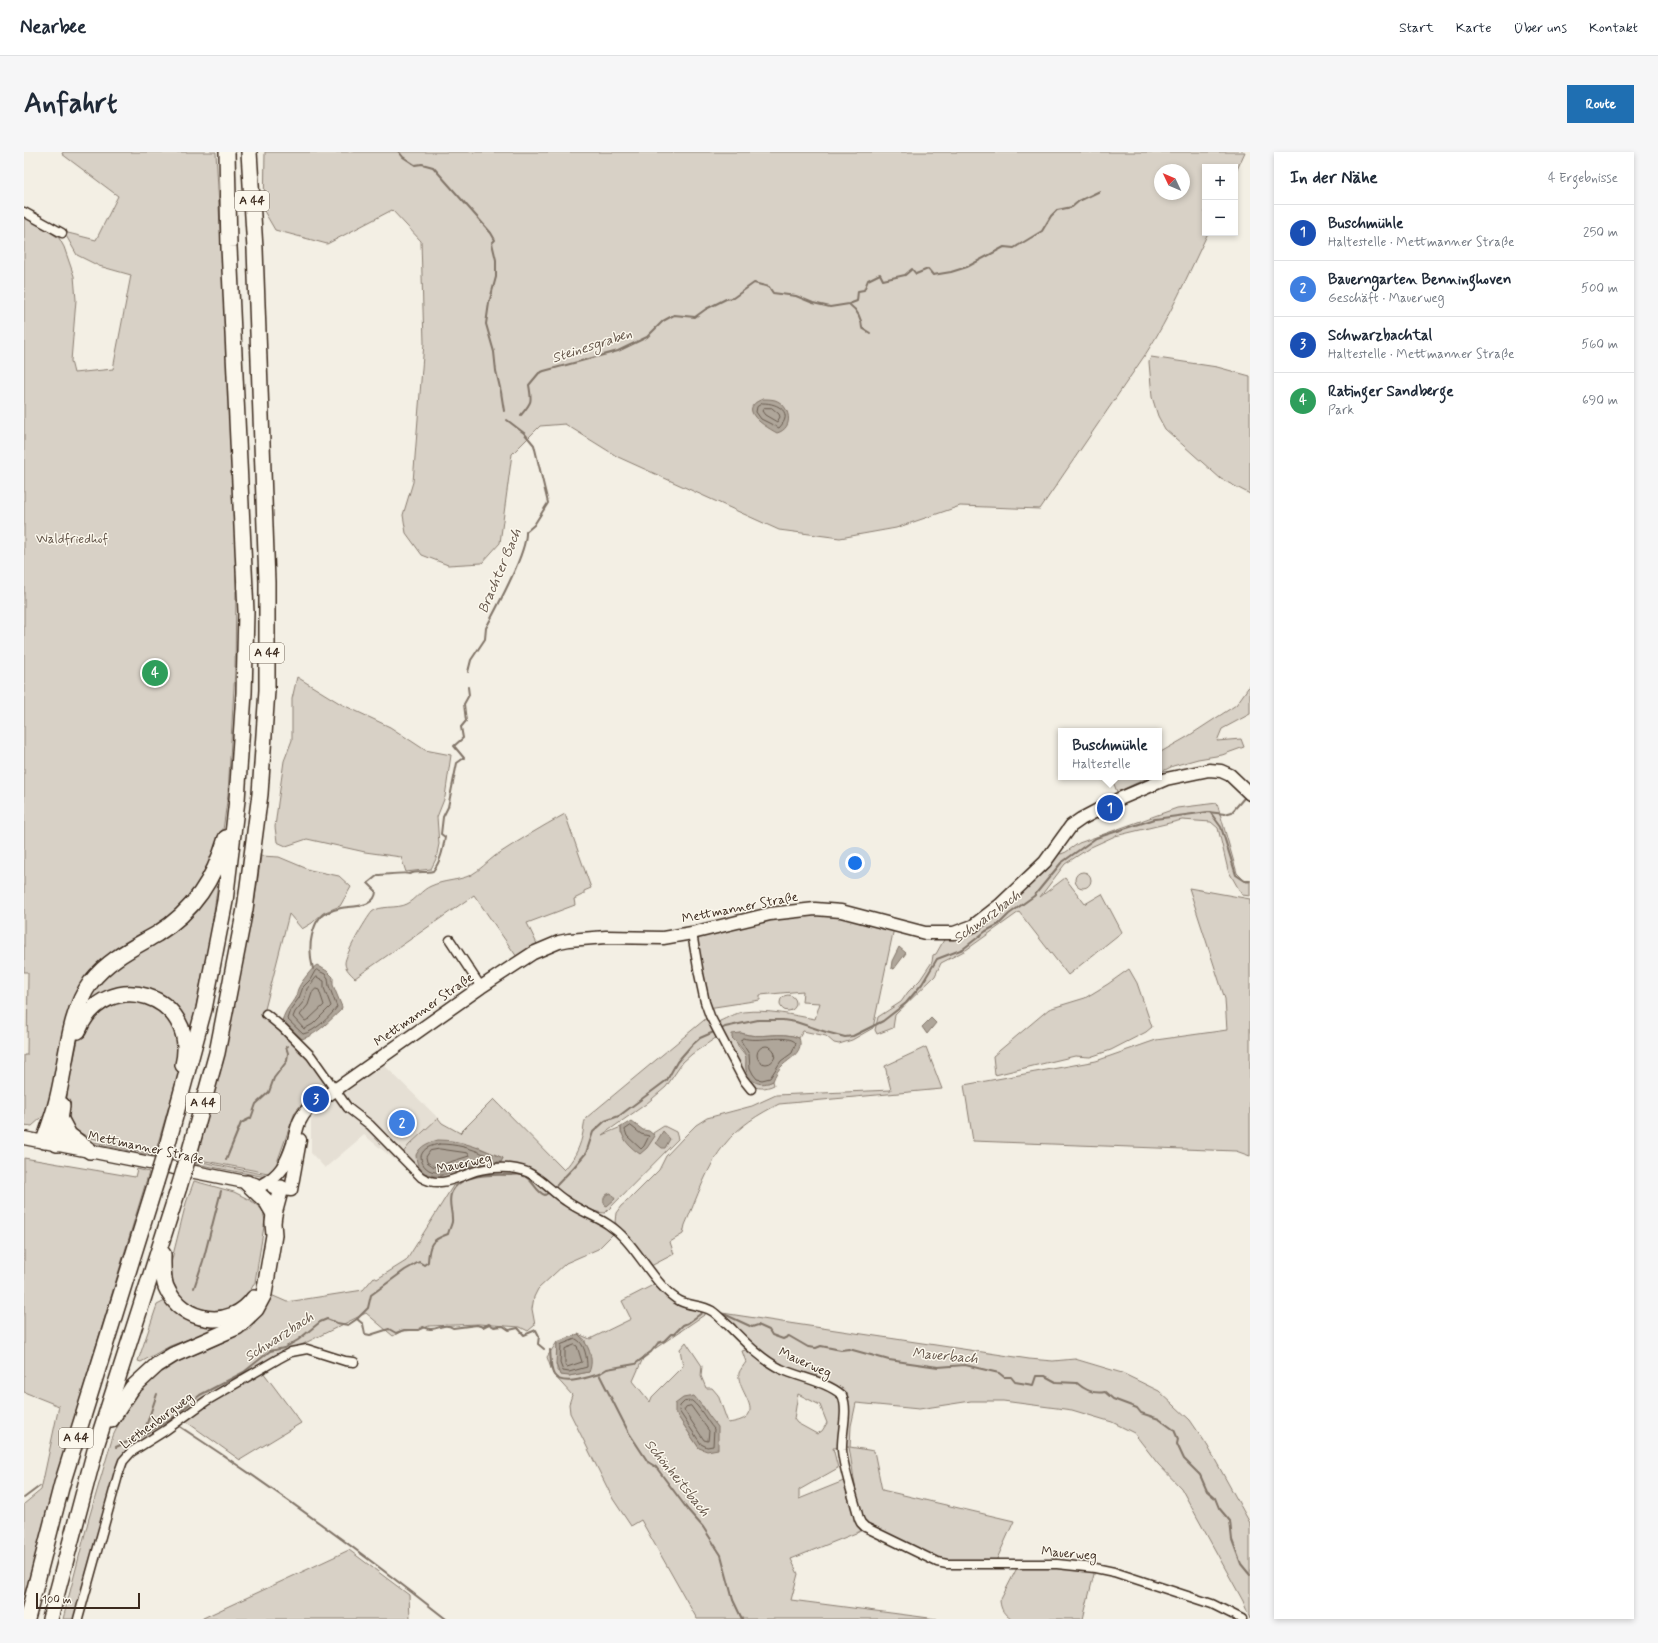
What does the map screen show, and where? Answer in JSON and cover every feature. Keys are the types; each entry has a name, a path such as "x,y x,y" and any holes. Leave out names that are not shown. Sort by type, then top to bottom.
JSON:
{"highway":[{"name":"A 44","path":"27,1619 62,1484 174,1124 204,1009 225,901 237,800 244,693 246,612 227,152"},
{"name":"A 44","path":"50,1619 97,1443 179,1187 217,1053 245,909 260,794 266,690 267,582 255,249 249,152"},
{"path":"50,1143 56,1104 75,1015 86,990 97,976 115,959 157,934 173,922 198,897 211,877 221,855 237,800"},
{"path":"50,1143 61,1120 76,1034 83,1019 90,1010 102,1001 121,994 130,993 146,996 165,1005 171,1011 180,1027 183,1038 184,1052 170,1116 174,1124"},
{"path":"61,1120 69,1135 90,1151"},
{"path":"254,1184 274,1214"},
{"path":"97,1443 122,1401 144,1375 173,1355 237,1327 251,1315 261,1302 264,1294 264,1285 274,1235 274,1214 286,1189"},
{"path":"274,1235 280,1224 286,1189"},
{"path":"165,1229 163,1259 164,1280 170,1295 191,1314 212,1320 228,1318 247,1306 264,1285"}],"main road":[{"name":"Mettmanner Straße","path":"254,1184 271,1180 279,1174 293,1144 298,1122 302,1115 481,987 533,953 559,942 606,937 663,938 692,933 770,914 815,909 841,911 925,933 954,934 974,926 1000,905 1045,862 1071,826 1117,800 1166,779 1209,770 1221,771 1230,775 1250,794"},
{"name":"Mettmanner Straße","path":"24,1138 254,1184 286,1189 303,1125 316,1104"},
{"path":"286,1189 293,1144"}],"street":[{"path":"24,212 62,233"},
{"path":"692,933 705,1002 742,1079 751,1089"},
{"path":"450,940 481,987"},
{"path":"266,1014 283,1028 311,1056 334,1091"},
{"name":"Mauerweg","path":"334,1091 348,1108 370,1125 412,1169 425,1180 433,1183 445,1182 477,1171 505,1168 526,1172 581,1210 603,1220 618,1232 666,1290 680,1301 710,1310 752,1350 780,1368 831,1388 842,1395 845,1409 843,1431 844,1458 859,1519 861,1524 865,1527 937,1562 947,1564 1057,1564 1095,1568 1114,1572 1212,1604 1242,1619"},
{"name":"Liethenburgweg","path":"78,1619 119,1472 126,1456 212,1397 291,1352 307,1349 345,1361 354,1362"}],"shaded area":[{"path":"381,1062 438,1118 395,1160 364,1135 325,1168 311,1153 311,1120 333,1101 345,1087"}],"green space":[{"name":"Waldfriedhof","path":"63,152 216,152 237,537 236,589 240,591 236,591 235,669 228,794 223,830 215,853 206,873 190,896 169,918 86,979 73,1000 65,1024 49,1111 32,1126 24,1125 24,1055 27,1055 28,972 24,972 24,215 59,238 64,247 74,276 76,300 71,361 74,373 113,369 131,275 99,266 77,255 64,232 96,240 118,196 62,154"},
{"path":"265,152 1245,152 1238,167 1238,164 1202,164 1202,236 1207,236 1186,280 1154,341 1040,509 960,506 896,528 840,538 779,530 618,457 565,424 540,426 512,454 500,543 482,563 448,565 422,555 406,533 403,515 413,482 424,343 421,241 392,210 327,244 275,230 264,211"},
{"path":"1151,357 1217,367 1250,376 1250,494 1221,479 1165,429 1158,416 1152,397 1149,362"},
{"path":"297,677 341,704 390,727 425,750 451,755 445,797 437,817 439,844 436,859 431,869 406,872 401,857 365,852 307,839 286,846 277,842 275,827 284,761 292,740 292,699"},
{"path":"1250,685 1250,714 1222,729 1217,741 1241,739 1244,747 1222,755 1198,759 1173,766 1162,772 1162,751 1236,705"},
{"path":"1112,780 1143,780 1117,792"},
{"path":"1217,803 1237,873 1246,882 1250,882 1250,896 1242,895 1228,870 1218,828 1211,822 1182,820 1115,836 1091,847 1065,864 1040,897 1065,878 1085,904 1102,894 1122,932 1068,975 1019,912 966,950 941,963 935,976 895,1015 893,1028 877,1034 875,1030 878,1017 901,1002 908,992 920,980 932,962 933,955 936,954 945,938 960,935 1056,851 1061,854 1079,843 1177,808"},
{"path":"565,814 591,888 584,891 584,894 574,899 575,905 527,923 538,946 517,957 474,895 355,978 347,969 345,963 348,953 372,912 379,908 403,905 410,902 431,886 471,875 495,856"},
{"path":"261,856 279,857 310,870 339,876 351,887 340,906 323,913 312,923 302,929 289,914 263,1017 280,1028 310,1057 327,1086 299,1107 295,1112 275,1168 268,1173 195,1159 223,1062 230,1018 254,904"},
{"path":"1083,872 1090,877 1091,880 1086,887 1083,888 1076,883 1075,880 1080,873"},
{"path":"219,876 211,932 190,1036 145,992 79,1013 92,986"},
{"path":"1189,888 1250,899 1250,1156 1236,1151 973,1141 964,1085 1096,1061 1156,1040 1227,1030 1225,999"},
{"path":"822,911 894,928 873,1028 852,1040 839,1044 834,1043 826,1036 803,1031 799,1038 785,1035 755,1036 741,1033 732,1038 737,1042 738,1046 768,1083 773,1081 774,1085 759,1088 750,1085 717,1025 720,1021 737,1013 752,1011 779,1013 815,1019 820,1003 802,1002 803,991 760,995 760,1000 708,1008 696,934 736,923"},
{"path":"1129,969 1137,983 1152,1027 1146,1032 1111,1050 1090,1057 1075,1056 995,1075 993,1056 1049,1009 1085,998"},
{"path":"788,995 795,1000 796,1003 791,1010 788,1011 781,1006 780,1003 785,996"},
{"path":"147,999 175,1022 182,1061 156,1150 90,1138 77,1131 65,1118 68,1086 82,1026 110,1000"},
{"path":"709,1016 720,1035 683,1062 666,1087 646,1104 602,1135 621,1127 621,1133 654,1136 653,1133 664,1126 676,1132 678,1139 605,1213 583,1208 571,1202 516,1168 444,1180 428,1179 402,1154 409,1145 438,1118 442,1123 460,1133 494,1099 564,1170 573,1159 577,1150 582,1137 586,1118","holes":["478,1147 503,1158 501,1162 478,1164 440,1176"]},
{"path":"926,1047 942,1089 779,1104 757,1116 743,1126 725,1144 713,1162 685,1225 683,1234 670,1242 674,1254 651,1266 615,1222 616,1213 621,1206 659,1170 666,1156 683,1138 696,1125 707,1118 752,1106 776,1095 891,1090 885,1066"},
{"path":"315,1098 314,1101 299,1115 279,1166 271,1175 266,1177 196,1164 197,1161 262,1174 271,1174 276,1169 297,1113 301,1108"},
{"path":"75,1134 89,1141 154,1154 154,1156 84,1142"},
{"path":"24,1158 135,1177 137,1169 149,1172 76,1412 24,1596 24,1504 41,1490 59,1406 24,1392"},
{"path":"515,1171 525,1175 616,1231 598,1249 566,1263 538,1289 534,1297 532,1309 535,1325 528,1331 520,1327 479,1324 429,1326 419,1330 402,1331 393,1336 366,1313 291,1350 125,1454 74,1619 63,1619 89,1518 113,1436 123,1415 138,1393 155,1375 174,1362 204,1351 249,1330 265,1309 271,1295 287,1302 363,1290 374,1277 377,1279 406,1261 456,1181 477,1173"},
{"path":"194,1181 234,1192 250,1200 262,1209 265,1220 255,1282 249,1293 231,1308 211,1313 191,1305 181,1296 173,1282 171,1263 186,1203"},
{"path":"655,1284 665,1291 710,1311 644,1356 633,1381 650,1402 652,1397 683,1366 680,1349 686,1342 702,1366 701,1376 706,1388 712,1388 718,1395 728,1423 741,1420 748,1415 750,1410 749,1403 739,1381 739,1373 746,1362 742,1351 750,1349 720,1315 722,1313 1029,1359 1053,1361 1075,1359 1122,1373 1159,1391 1190,1420 1207,1445 1250,1523 1250,1619 1243,1601 1181,1488 1158,1464 1134,1433 1112,1422 1072,1410 1003,1401 971,1401 919,1409 856,1403 851,1426 850,1447 874,1451 882,1490 1014,1521 996,1561 948,1562 938,1559 865,1523 860,1517 849,1447 833,1448 838,1468 799,1490 799,1499 846,1480 861,1531 791,1559 798,1574 791,1600 937,1619 697,1619 641,1520 631,1526 613,1499 570,1413 569,1404 572,1395 553,1374 547,1357 557,1342 557,1371 569,1376 589,1372 585,1340 578,1334 590,1339 631,1319 622,1301","holes":["798,1394 820,1405 827,1423 822,1431 817,1434 797,1423 794,1419","703,1406 710,1418 718,1427 699,1448 675,1412"]},
{"path":"165,1301 188,1321 201,1324 219,1325 221,1327 170,1346 141,1362 138,1361 157,1305"},
{"path":"263,1372 301,1423 240,1460 184,1420 210,1402"},
{"path":"349,1550 409,1595 410,1619 201,1619"},
{"path":"1018,1566 1095,1570 1083,1619 1011,1619 1002,1609 1000,1601"}],"water":[{"path":"763,399 775,400 787,411 788,422 783,430 777,433 755,418 752,413 752,408 755,403"},
{"path":"899,947 906,953 894,969 891,968 892,961"},
{"path":"317,965 333,977 333,985 342,1007 341,1010 323,1027 308,1037 302,1039 282,1021 296,996 300,985"},
{"path":"931,1018 936,1023 927,1034 922,1027"},
{"path":"741,1033 755,1036 792,1036 799,1038 800,1047 796,1054 782,1066 773,1081 760,1084 756,1083 750,1078 746,1070 746,1058 744,1052 732,1038 732,1034"},
{"path":"631,1121 643,1130 649,1131 655,1136 647,1148 640,1154 627,1143 621,1131 621,1127"},
{"path":"663,1131 670,1139 665,1148 662,1148 656,1143"},
{"path":"438,1140 464,1143 503,1158 501,1162 479,1163 449,1173 431,1175 424,1172 418,1166 416,1155 425,1145"},
{"path":"611,1193 615,1199 607,1206 604,1203 604,1198"},
{"path":"578,1334 585,1342 590,1352 591,1367 589,1372 569,1376 560,1375 556,1364 557,1342"},
{"path":"694,1396 718,1427 718,1449 707,1451 699,1448 675,1412 675,1404 683,1398"}],"waterway":[{"name":"Brachter Bach","path":"399,152 403,157 415,165 422,164 433,167 491,233 495,240 492,243 496,260 496,277 489,303 486,324 494,352 496,371 504,411"},
{"name":"Steinesgraben","path":"521,415 530,402 531,395 529,385 539,373 618,351 647,337 663,321 674,315 695,317 706,309 726,299 733,298 754,283 769,287 773,293 796,296 813,303 830,307 849,304 857,301 858,291 864,290 868,280 880,274 883,280 905,275 912,269 916,274 928,269 933,275 951,272 967,267 1004,247 1014,248 1042,231 1051,216 1057,210 1072,207 1079,201 1100,191"},
{"path":"850,305 859,315 862,328 870,333"},
{"name":"Brachter Bach","path":"468,672 471,660 485,639 486,628 517,566 525,541 526,532 534,525 548,503 534,445 524,433 507,420"},
{"name":"Brachter Bach","path":"313,969 310,944 314,929 321,916 337,909 363,905 372,901 375,897 376,891 368,883 378,875 400,873 409,874 433,871 438,863 445,837 441,834 443,817 448,807 457,763 464,758 454,746 463,738 461,727 466,721 464,704 469,695 468,687"},
{"name":"Schwarzbach","path":"720,1030 725,1027 758,1020 783,1020 796,1022 845,1037 853,1036 883,1021 906,1003 922,984 937,959 963,949 986,931 999,924 1009,914 1034,896 1061,863 1096,838 1155,819 1208,812 1225,814 1232,812 1244,798"},
{"path":"1210,812 1221,827 1236,875 1245,881 1250,881"},
{"name":"Schwarzbach","path":"554,1188 586,1153 593,1132 605,1121 619,1116 667,1080 677,1062 691,1046 700,1038 716,1031"},
{"name":"Brachter Bach","path":"226,1160 241,1123 251,1118 256,1104 269,1092 274,1078 287,1061 288,1053 286,1047 288,1046"},
{"name":"Schwarzbach","path":"116,1447 143,1435 170,1420 200,1395 244,1372 270,1351 284,1348 298,1340 320,1322 327,1319 348,1325 357,1319 368,1308 371,1295 405,1270 419,1262 424,1265 428,1262 430,1247 434,1241 448,1234 452,1222 450,1201 451,1194 455,1187 461,1182 486,1175 520,1175 529,1179 539,1191 545,1195 551,1191"},
{"name":"Brachter Bach","path":"194,1288 203,1261 221,1191"},
{"name":"Mauerbach","path":"599,1374 607,1369 635,1364 651,1352 658,1343 664,1341 683,1325 703,1312"},
{"name":"Mauerbach","path":"724,1314 752,1327 758,1325 769,1330 772,1335 783,1339 789,1336 808,1347 816,1348 821,1346 841,1350 849,1349 889,1360 938,1367 965,1365 999,1373 1004,1377 1011,1377 1015,1382 1033,1385 1036,1376 1045,1376 1056,1382 1077,1383 1084,1388 1097,1393 1105,1392 1113,1399 1137,1408 1141,1413 1159,1419 1174,1430 1178,1439 1177,1444 1184,1459 1200,1475 1207,1491 1215,1498 1219,1508 1230,1521 1232,1540 1241,1564 1250,1575"},
{"name":"Schönheitsbach","path":"357,1319 363,1324 365,1334 370,1335 389,1329 396,1333 404,1330 418,1330 423,1327 427,1329 444,1326 450,1326 453,1328 477,1325 483,1327 489,1324 494,1327 503,1326 509,1330 518,1328 524,1335 536,1330 539,1336 538,1344 544,1349"},
{"name":"Schönheitsbach","path":"550,1350 552,1370 558,1379 569,1381 599,1374 629,1433 648,1462 656,1467 688,1510 703,1527 721,1555 733,1600 742,1619"},
{"name":"Brachter Bach","path":"143,1435 157,1394"},
{"path":"179,1426 315,1520 446,1619"},
{"name":"Schwarzbach","path":"24,1498 40,1486"}],"place":[{"name":"Ratinger Sandberge","path":"155,673"},
{"name":"Buschmühle","path":"1110,808"},
{"name":"Schwarzbachtal","path":"316,1099"},
{"name":"Bauerngarten Benninghoven","path":"402,1123"}]}
